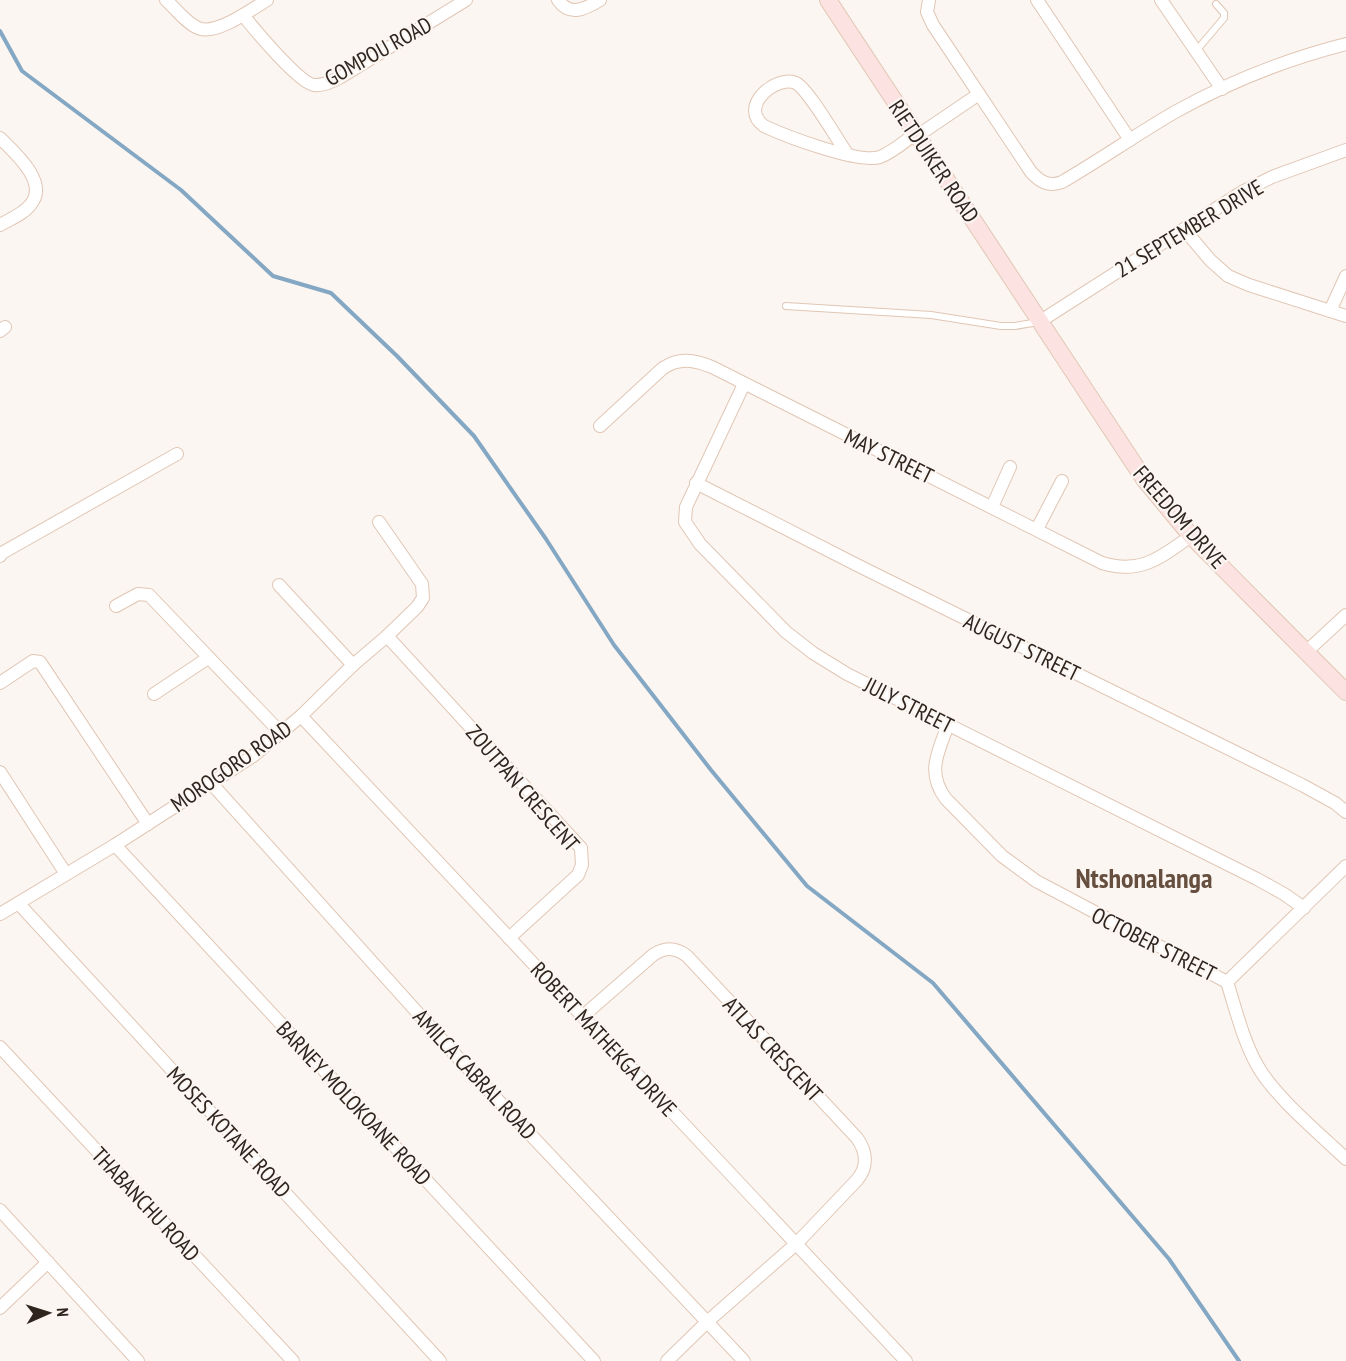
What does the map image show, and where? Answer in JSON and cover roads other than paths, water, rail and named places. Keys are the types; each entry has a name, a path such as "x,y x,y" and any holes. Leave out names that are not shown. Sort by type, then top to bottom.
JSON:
{"street":[{"path":"166,0 189,22 200,29 213,29 243,15 267,0"},
{"name":"GOMPOU ROAD","path":"243,15 303,79 311,84 321,85 341,77 466,0"},
{"path":"558,0 566,8 577,11 600,0"},
{"name":"RIETDUIKER ROAD","path":"828,0 1039,322"},
{"path":"1038,0 1130,140"},
{"path":"1161,0 1222,89"},
{"path":"928,6 933,25 1031,172 1043,182 1051,184 1062,182 1176,112 1222,89 1302,56 1346,44"},
{"path":"848,155 808,95 796,84 791,82 777,85 762,95 755,104 756,118 764,126 848,155 863,158 881,156 979,94"},
{"path":"0,138 27,167 32,175 36,191 30,207 0,225"},
{"name":"21 SEPTEMBER DRIVE","path":"1039,322 1242,192 1272,177 1346,150"},
{"path":"1184,229 1210,260 1228,276 1346,316"},
{"path":"1330,311 1346,276"},
{"name":"FREEDOM DRIVE","path":"1039,322 1131,461 1168,509 1191,536 1346,692"},
{"name":"MAY STREET","path":"600,426 663,368 680,360 700,362 1102,563 1121,567 1143,565 1191,536"},
{"name":"JULY STREET","path":"744,384 696,483 684,514 687,527 700,544 786,632 837,668 1257,879 1304,908"},
{"path":"1,553 177,454"},
{"path":"992,507 1010,467"},
{"path":"1037,529 1062,481"},
{"name":"AUGUST STREET","path":"696,483 876,575 1302,785 1335,803 1346,812"},
{"name":"MOROGORO ROAD","path":"0,914 115,845 254,756 301,716 417,607 423,594 419,578 379,522"},
{"path":"279,585 353,665"},
{"path":"116,606 138,594 149,595 282,733"},
{"path":"1306,652 1346,615"},
{"name":"ZOUTPAN CRESCENT","path":"387,636 581,849 582,865 578,875 509,938"},
{"path":"154,694 208,658"},
{"path":"0,683 33,661 40,662 148,824"},
{"name":"ROBERT MATHEKGA DRIVE","path":"301,716 906,1361"},
{"name":"OCTOBER STREET","path":"948,725 934,772 936,782 946,799 1002,856 1019,870 1063,897 1227,982 1257,1066 1278,1093 1346,1159"},
{"path":"0,772 66,874"},
{"name":"AMILCA CABRAL ROAD","path":"211,783 461,1061 744,1361"},
{"name":"BARNEY MOLOKOANE ROAD","path":"115,845 594,1361"},
{"path":"1227,982 1346,866"},
{"name":"MOSES KOTANE ROAD","path":"19,904 440,1361"},
{"name":"ATLAS CRESCENT","path":"584,1016 653,955 663,949 682,952 857,1138 864,1149 865,1163 861,1175 796,1244 707,1322 667,1361"},
{"name":"THABANCHU ROAD","path":"0,1047 293,1361"},
{"path":"0,1210 138,1361"},
{"path":"0,1308 48,1262"}],"lane":[{"path":"1196,51 1224,18 1224,13 1216,4"},
{"path":"786,306 931,315 1015,326 1039,322"}],"waterway":[{"path":"0,31 22,71 181,190 273,276 331,293 397,356 474,436 546,539 614,645 711,770 807,886 933,983 1169,1259 1239,1361"}],"district":[{"name":"Ntshonalanga","path":"1144,877"}]}
